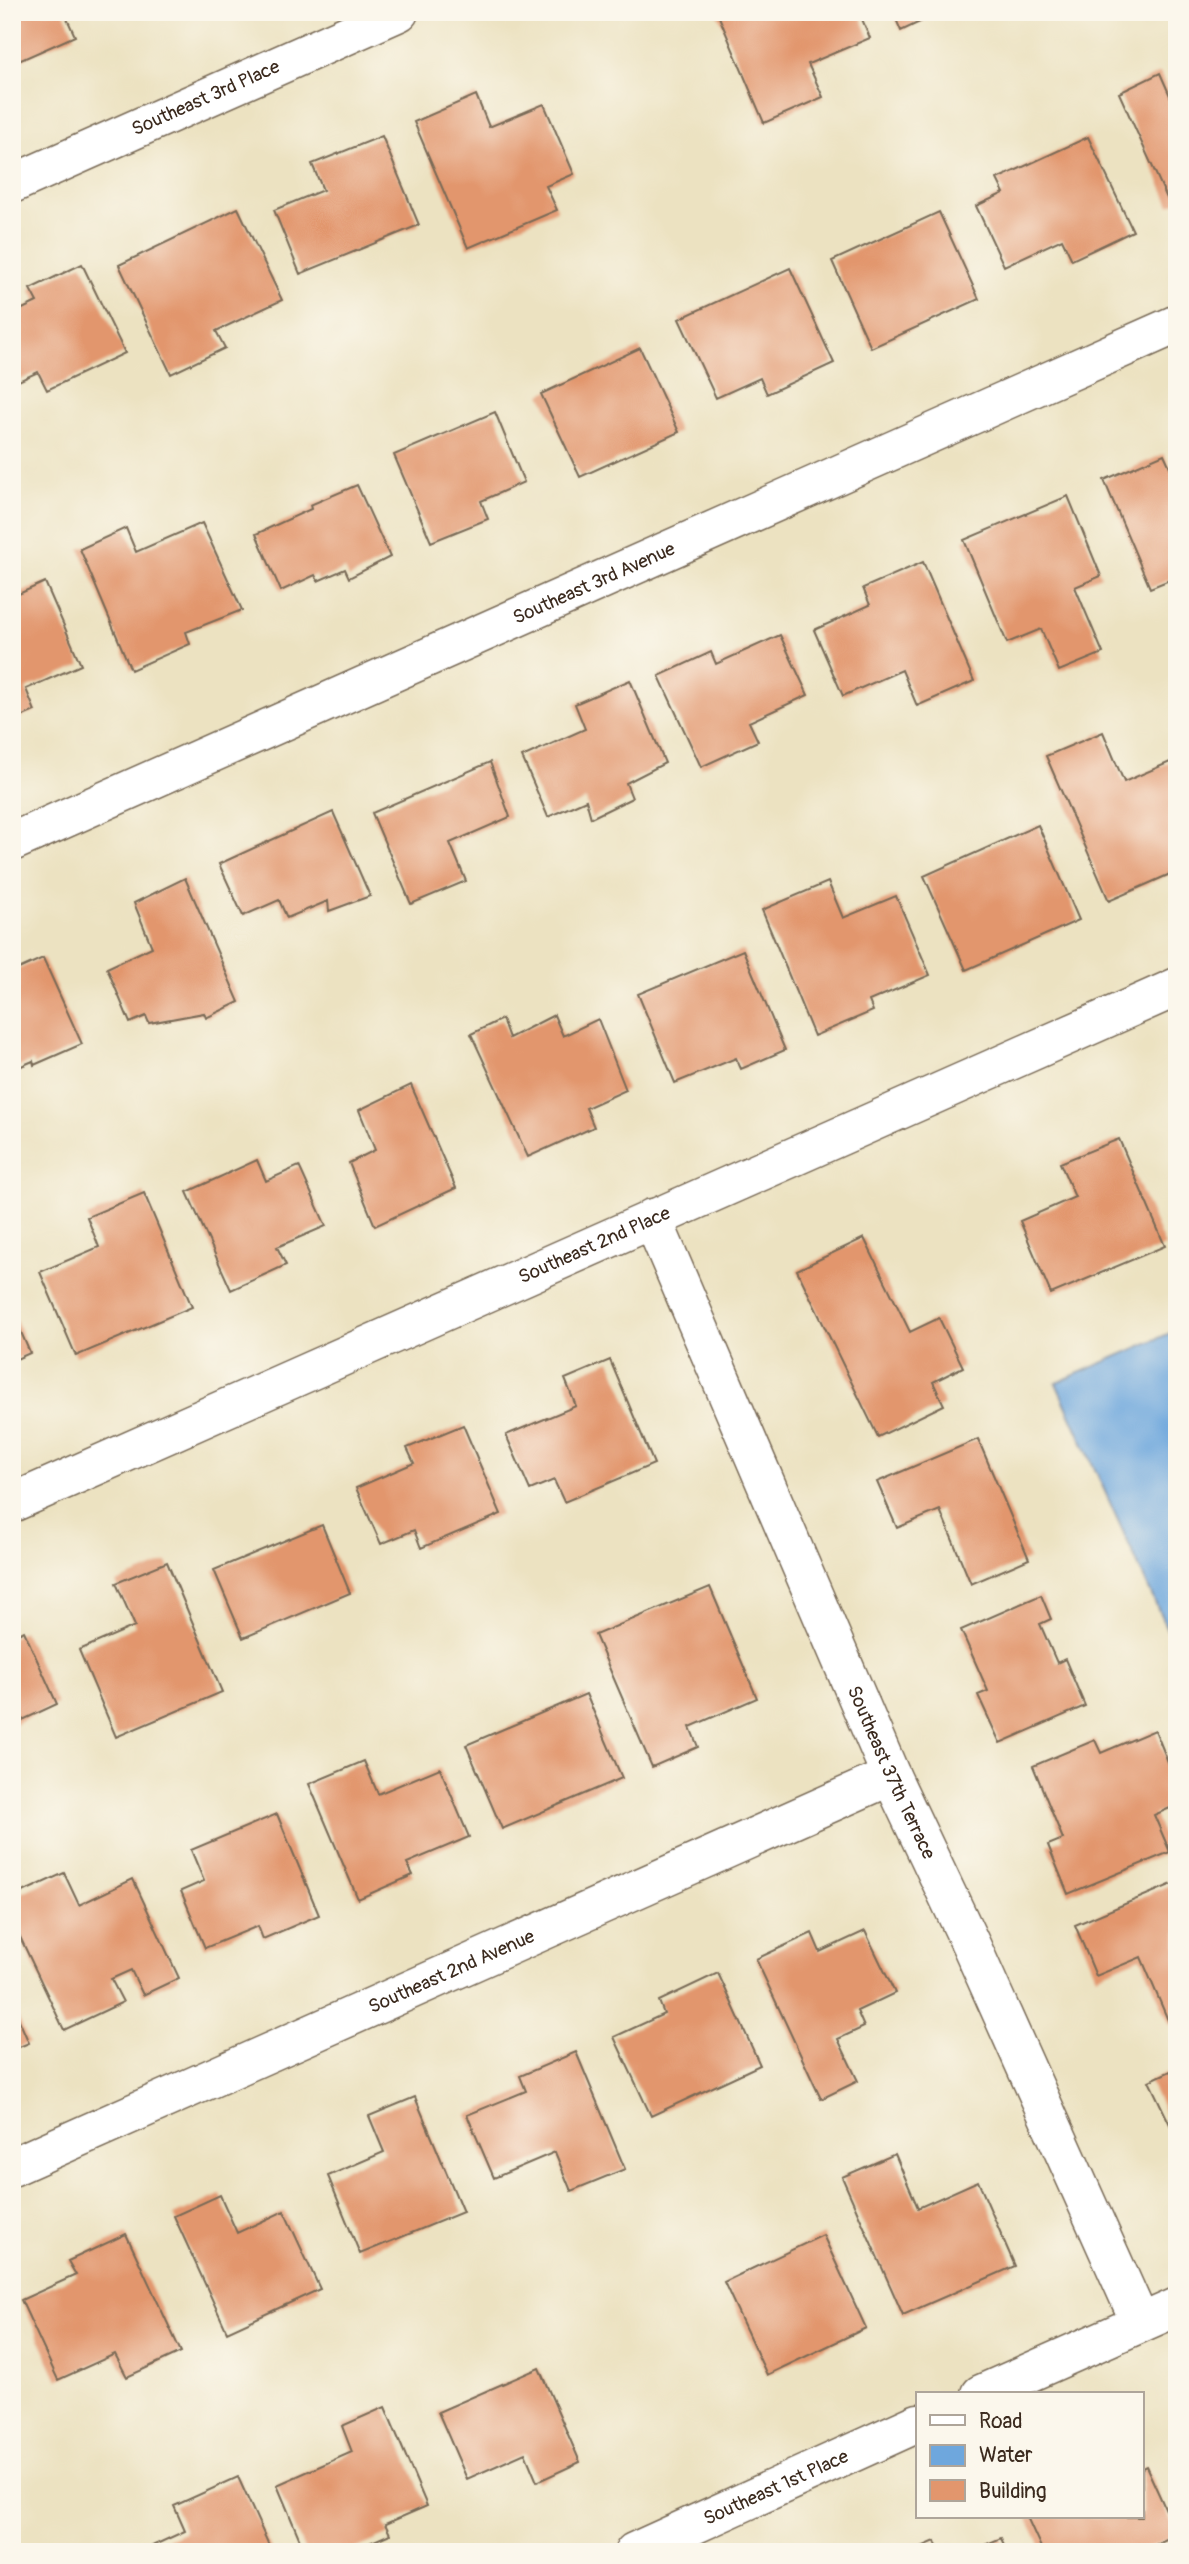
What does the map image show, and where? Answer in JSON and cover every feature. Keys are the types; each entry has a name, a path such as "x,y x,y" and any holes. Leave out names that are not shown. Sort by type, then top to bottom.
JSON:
{"street":[{"name":"Southeast 3rd Place","path":"12,184 399,12"},
{"name":"Southeast 3rd Avenue","path":"12,842 1177,324"},
{"name":"Southeast 2nd Place","path":"12,1503 1177,987"},
{"name":"Southeast 37th Terrace","path":"652,1218 798,1553 891,1776 972,1947 1140,2322"},
{"name":"Southeast 2nd Avenue","path":"12,2167 891,1776"},
{"path":"985,2392 1177,2307"},
{"name":"Southeast 1st Place","path":"634,2552 916,2424"}],"water":[{"path":"1177,1330 1177,1651 1056,1383"}],"building":[{"path":"12,12 64,12 75,36 12,64"},
{"path":"717,12 859,12 870,38 808,64 823,97 764,123"},
{"path":"893,12 941,12 901,31"},
{"path":"1160,73 1171,98 1177,96 1177,202 1170,205 1119,93"},
{"path":"476,95 489,127 544,104 574,174 546,186 557,210 468,248 414,122"},
{"path":"382,136 419,225 300,274 274,210 323,190 312,164"},
{"path":"1088,137 1133,231 1072,260 1062,239 1004,266 976,206 1004,193 997,179"},
{"path":"238,208 282,300 216,331 225,348 171,374 119,265"},
{"path":"939,212 979,299 871,348 832,261"},
{"path":"82,264 125,353 47,390 38,372 12,384 12,314 37,302 30,289"},
{"path":"790,268 834,363 767,394 760,378 716,398 679,319"},
{"path":"640,348 679,432 580,477 541,394"},
{"path":"495,412 524,482 481,501 488,519 431,542 394,455"},
{"path":"1164,454 1170,467 1177,465 1177,577 1150,588 1104,480"},
{"path":"357,485 390,557 349,578 345,569 318,581 315,575 281,591 256,534 311,509 310,505"},
{"path":"1068,496 1101,576 1075,587 1103,653 1059,671 1041,629 1007,643 964,540"},
{"path":"202,523 242,610 186,632 190,644 131,670 80,549 126,528 136,552"},
{"path":"923,562 974,681 917,706 902,670 843,696 814,630 870,605 863,588"},
{"path":"45,582 81,665 26,689 35,711 12,721 12,597"},
{"path":"780,635 808,695 749,722 758,741 701,767 659,676 711,652 716,664"},
{"path":"630,680 665,763 626,783 632,798 591,818 586,800 548,817 522,757 585,729 575,704"},
{"path":"1103,732 1124,782 1177,759 1177,871 1109,901 1046,756"},
{"path":"490,762 510,817 450,843 466,881 411,904 372,813"},
{"path":"333,812 370,896 329,911 328,901 287,918 279,900 243,916 219,864"},
{"path":"1038,825 1079,920 966,970 924,876"},
{"path":"185,878 239,1002 206,1018 204,1013 149,1023 146,1016 130,1023 107,968 152,947 134,903"},
{"path":"828,882 843,918 896,896 930,975 869,1001 873,1011 814,1036 762,910"},
{"path":"743,950 785,1050 741,1069 736,1058 675,1083 638,994"},
{"path":"43,958 82,1044 34,1065 33,1061 12,1070 12,972"},
{"path":"554,1015 563,1036 598,1019 626,1090 586,1108 594,1127 528,1157 471,1034 502,1019 509,1038"},
{"path":"411,1085 456,1188 375,1226 349,1163 375,1150 359,1110"},
{"path":"1119,1139 1165,1246 1051,1294 1020,1221 1075,1197 1060,1163"},
{"path":"257,1160 266,1181 299,1166 326,1226 277,1247 286,1265 231,1290 187,1192"},
{"path":"144,1193 192,1307 76,1356 40,1272 99,1247 87,1217"},
{"path":"864,1238 910,1332 939,1318 963,1367 933,1382 944,1405 878,1437 797,1270"},
{"path":"12,1311 30,1353 12,1361"},
{"path":"610,1360 654,1464 564,1502 554,1480 530,1490 506,1435 576,1406 565,1379"},
{"path":"463,1425 501,1514 421,1548 414,1530 381,1544 356,1488 414,1463 407,1448"},
{"path":"978,1439 1029,1559 971,1584 940,1510 897,1528 877,1482"},
{"path":"322,1525 350,1593 243,1638 214,1570"},
{"path":"167,1562 222,1692 116,1737 79,1650 135,1626 116,1583"},
{"path":"710,1587 757,1698 690,1727 698,1747 652,1767 595,1635"},
{"path":"1041,1595 1051,1619 1040,1624 1057,1663 1065,1659 1085,1706 1000,1743 978,1695 988,1691 961,1630"},
{"path":"24,1631 57,1704 12,1725 12,1637"},
{"path":"586,1694 622,1778 502,1829 466,1745"},
{"path":"1155,1730 1177,1784 1177,1805 1154,1815 1170,1852 1068,1894 1048,1845 1063,1839 1033,1766 1095,1740 1101,1753"},
{"path":"364,1761 378,1794 440,1768 469,1837 407,1863 413,1875 358,1899 309,1784"},
{"path":"277,1814 319,1915 263,1939 258,1926 205,1948 181,1891 204,1881 191,1850"},
{"path":"64,1873 79,1905 133,1879 179,1978 143,1995 131,1970 111,1979 123,2002 64,2030 12,1920 12,1897"},
{"path":"1177,1882 1177,2022 1170,2025 1141,1957 1096,1976 1075,1925"},
{"path":"865,1931 895,1993 857,2011 864,2027 838,2039 858,2081 821,2099 756,1959 812,1933 820,1952"},
{"path":"718,1973 760,2065 651,2116 614,2037 664,2014 659,2001"},
{"path":"12,2004 29,2043 12,2050"},
{"path":"576,2052 625,2169 571,2191 555,2152 494,2178 467,2115 526,2091 520,2076"},
{"path":"1177,2068 1177,2139 1149,2081"},
{"path":"415,2097 463,2212 360,2254 328,2176 384,2152 369,2116"},
{"path":"895,2154 918,2208 978,2181 1015,2266 903,2315 842,2177"},
{"path":"220,2195 237,2233 284,2211 320,2289 227,2332 174,2216"},
{"path":"126,2234 181,2352 127,2377 115,2354 58,2380 21,2300 76,2275 68,2261"},
{"path":"823,2235 866,2328 767,2375 724,2282"},
{"path":"539,2368 580,2462 537,2482 525,2453 467,2479 438,2412"},
{"path":"385,2407 427,2506 385,2524 390,2534 349,2552 305,2552 277,2485 352,2452 342,2426"},
{"path":"1146,2466 1177,2534 1139,2552 1043,2552 1027,2518 1144,2518"},
{"path":"238,2477 272,2552 139,2552 185,2531 174,2506"},
{"path":"1001,2538 1007,2552 968,2552"},
{"path":"935,2541 939,2552 910,2552"}]}
